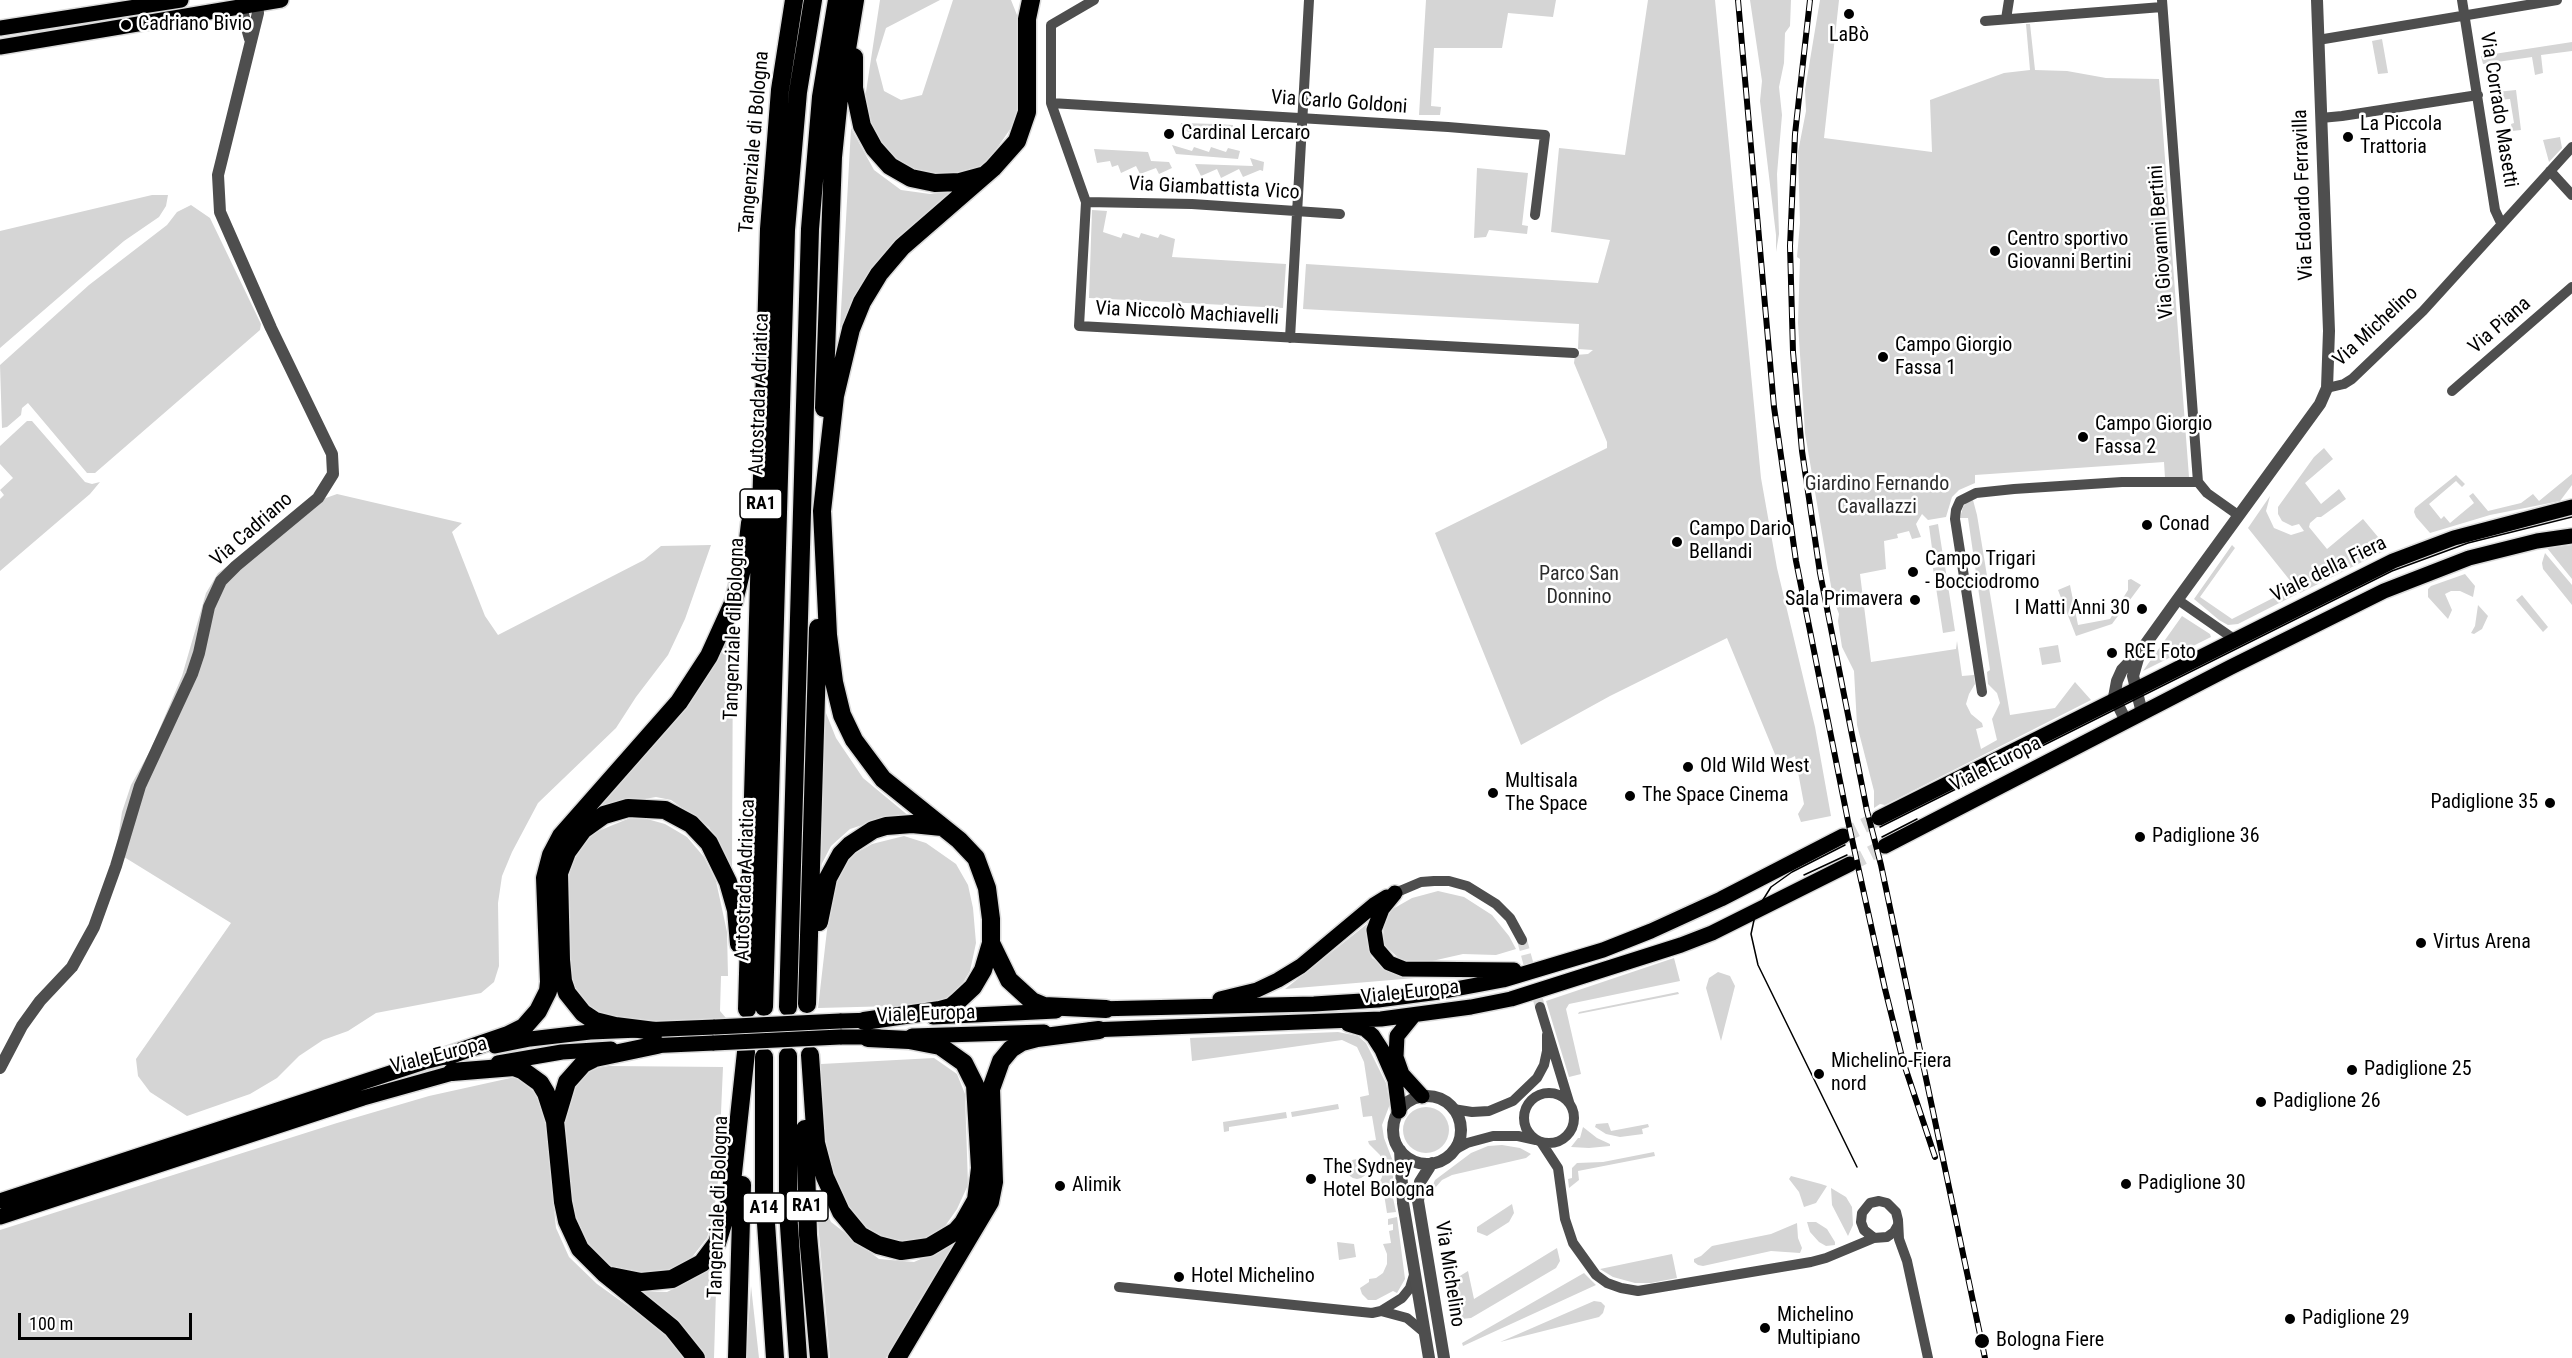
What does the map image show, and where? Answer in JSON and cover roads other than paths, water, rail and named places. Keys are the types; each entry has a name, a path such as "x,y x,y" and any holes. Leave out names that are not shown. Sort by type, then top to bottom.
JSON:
{"highway":[{"name":"Autostrada Adriatica","path":"752,1009 786,230 798,92 813,0"},
{"path":"788,1007 810,229 821,97 837,0"},
{"path":"855,0 839,98 833,157 807,1004 824,890 841,854 861,836 886,826 912,824 942,827"},
{"path":"863,0 855,56 854,88 862,126 873,148 890,166 911,178 923,181 960,182 986,174"},
{"path":"1022,0 1027,19"},
{"path":"866,1029 951,1007 968,993 979,978 991,943 989,897 980,868 968,849 900,794 873,767 854,740 842,715 834,682 828,635 822,511 840,371 856,314 879,274 902,247 1010,152 1025,120 1028,98 1027,19 1031,0"},
{"name":"Tangenziale di Bologna","path":"752,1009 763,408 774,149 793,4"},
{"path":"450,1064 524,1027 543,1002 549,982 545,878 551,855 561,836 679,702 719,638 734,601 747,549 763,408"},
{"path":"656,1038 595,1021 574,1004 563,981 559,898 562,863 573,841 583,830 604,815 616,810 653,808 677,815 699,831 717,856 729,882 736,910 752,1009"},
{"path":"991,943 1009,980 1032,1001 1044,1005 1106,1008"},
{"path":"801,1055 816,1143 825,1177 841,1212 860,1235 878,1245 901,1251 929,1247 956,1232 976,1200 980,1168 975,1085 964,1063 940,1046 866,1029"},
{"path":"897,1358 990,1202 994,1182 991,1089 1000,1061 1011,1049 1022,1042 1099,1030"},
{"path":"555,1120 567,1082 583,1064 656,1038"},
{"name":"Tangenziale di Bologna","path":"737,1358 752,1055"},
{"path":"604,1273 619,1279 661,1282 693,1269 710,1254 722,1233 730,1201 752,1055"},
{"name":"A14","path":"752,1055 775,1358"},
{"name":"A14","path":"798,1358 788,1211 801,1055"},
{"name":"RA1","path":"801,1055 808,1235 819,1358"},
{"path":"450,1064 522,1070 540,1083 546,1093 555,1120 567,1221 580,1249 604,1273 672,1328 696,1358"}],"main road":[{"path":"0,28 142,3 182,0"},
{"path":"0,47 281,0"},
{"name":"Viale della Fiera","path":"2115,699 2404,556 2488,528 2572,507"},
{"path":"2126,721 2400,584 2444,566 2491,552 2547,539 2572,536"},
{"name":"Viale Europa","path":"1879,818 2115,699"},
{"name":"Viale Europa","path":"1885,846 2126,721"},
{"name":"Viale Europa","path":"656,1038 714,1043 840,1038 866,1029 1106,1008 1378,1000 1468,988 1552,966 1614,946 1689,915 1843,836"},
{"name":"Viale Europa","path":"0,1201 450,1064 562,1052 715,1027 840,1021 866,1029 1099,1030 1198,1027 1381,1019 1511,999 1656,954 1712,933 1850,864"},
{"path":"1395,893 1382,909 1374,930 1377,949 1389,963 1404,969 1477,971 1552,966"},
{"path":"1192,1006 1257,990 1278,980 1301,966 1374,904 1395,893"},
{"path":"1414,1015 1398,1034 1396,1057 1402,1074 1422,1096"},
{"path":"1198,1027 1344,1024 1365,1029 1373,1036 1395,1080 1399,1111"},
{"name":"Viale Europa","path":"0,1217 363,1098 450,1064"}],"street":[{"name":"Via Niccolò Machiavelli","path":"1094,0 1051,26 1051,103 1086,202 1079,326 1574,353"},
{"name":"Via Niccolò Machiavelli","path":"1290,338 1299,212 1309,0"},
{"path":"2006,19 2009,0"},
{"name":"Via Edoardo Ferravilla","path":"2317,0 2329,331 2327,388"},
{"name":"Via Corrado Masetti","path":"2462,0 2495,210 2501,223"},
{"path":"2318,40 2558,0"},
{"name":"Via Cadriano","path":"0,1068 22,1026 40,1001 72,967 94,927 116,866 140,786 192,674 209,607 222,581 236,566 318,498 333,474 332,454 271,328 220,212 218,175 250,39 247,4"},
{"path":"1985,21 2162,4"},
{"name":"Via Giovanni Bertini","path":"2162,4 2198,482"},
{"path":"2321,118 2478,95"},
{"name":"Via Carlo Goldoni","path":"1051,103 1545,135 1535,215"},
{"name":"Via Michelino","path":"2115,699 2115,689 2120,673 2142,649 2316,410 2327,388 2348,382 2434,299 2572,147"},
{"path":"2550,171 2572,195"},
{"name":"Via Giambattista Vico","path":"1086,202 1192,204 1340,214"},
{"name":"Via Piana","path":"2452,392 2572,287"},
{"path":"1983,692 1955,519 1960,501 1976,493 2014,489 2122,482 2198,482 2207,493 2238,515"},
{"path":"2178,600 2234,639"},
{"name":"Via Michelino","path":"2142,649 2133,668 2142,713"},
{"path":"2115,699 2126,721"},
{"path":"1395,893 1421,882 1434,880 1449,880 1467,886 1496,904 1510,918 1522,940"},
{"path":"1540,1007 1547,1035 1573,1109 1575,1123 1558,1151 1556,1163 1565,1219 1573,1244 1596,1275 1607,1283 1638,1291 1811,1262 1894,1232 1898,1225"},
{"path":"1502,1107 1513,1101 1537,1078 1544,1065 1547,1035"},
{"path":"1565,1139 1553,1143 1518,1136 1493,1136 1467,1143 1445,1158 1432,1163 1411,1159 1400,1150 1393,1131 1399,1111 1409,1101 1422,1096 1440,1099 1453,1109 1472,1112 1532,1100 1546,1093 1555,1093 1569,1102"},
{"path":"1532,1100 1527,1107 1524,1123 1527,1131 1556,1163"},
{"path":"1453,1109 1460,1127 1458,1142 1454,1150"},
{"name":"Via Michelino","path":"1400,1150 1403,1203 1429,1358"},
{"name":"Via Michelino","path":"1432,1163 1420,1182 1418,1201 1444,1358"},
{"path":"1903,1252 1866,1233 1861,1217 1865,1208 1879,1201 1894,1208 1898,1216 1903,1252 1928,1358"},
{"path":"1845,1249 1862,1226"},
{"name":"Via Michelino","path":"1119,1287 1372,1313 1381,1311 1402,1298 1410,1288 1414,1275"},
{"name":"Via Michelino","path":"1381,1311 1407,1318 1425,1332"}],"tunnel":[{"path":"1843,836 1879,818"},
{"path":"1850,864 1885,846"},
{"path":"1522,940 1540,1007"}],"tram line":[{"path":"1880,827 2392,571 2468,543 2572,517"},
{"path":"1882,837 1917,819"},
{"path":"1845,845 1792,872 1771,887 1756,911 1751,934 1758,965 1857,1167"},
{"path":"1804,875 1847,855"}],"railway":[{"path":"1738,0 1774,407 1796,561 1848,821 1885,989 1903,1061 1935,1157"},
{"path":"1810,0 1795,134 1790,246 1793,352 1802,451 1820,573 1867,811 1881,865 1985,1358"}],"place":[{"name":"LaBò","path":"1849,14"},
{"name":"Cadriano Bivio","path":"126,25"},
{"name":"Cardinal Lercaro","path":"1169,134"},
{"name":"La Piccola Trattoria","path":"2348,137"},
{"name":"Centro sportivo Giovanni Bertini","path":"1995,251"},
{"name":"Campo Giorgio Fassa 1","path":"1883,357"},
{"name":"Campo Giorgio Fassa 2","path":"2083,437"},
{"name":"Conad","path":"2147,525"},
{"name":"Campo Dario Bellandi","path":"1677,542"},
{"name":"Campo Trigari - Bocciodromo","path":"1913,572"},
{"name":"Sala Primavera","path":"1915,600"},
{"name":"I Matti Anni 30","path":"2142,609"},
{"name":"RCE Foto","path":"2112,653"},
{"name":"Old Wild West","path":"1688,767"},
{"name":"Multisala The Space","path":"1493,793"},
{"name":"The Space Cinema","path":"1630,796"},
{"name":"Padiglione 35","path":"2550,803"},
{"name":"Padiglione 36","path":"2140,837"},
{"name":"Virtus Arena","path":"2421,943"},
{"name":"Padiglione 25","path":"2352,1070"},
{"name":"Michelino-Fiera nord","path":"1819,1074"},
{"name":"Padiglione 26","path":"2261,1102"},
{"name":"The Sydney Hotel Bologna","path":"1311,1179"},
{"name":"Padiglione 30","path":"2126,1184"},
{"name":"Alimik","path":"1060,1186"},
{"name":"Hotel Michelino","path":"1179,1277"},
{"name":"Padiglione 29","path":"2290,1319"},
{"name":"Michelino Multipiano","path":"1765,1328"},
{"name":"Bologna Fiere","path":"1982,1341"}],"park label":[{"name":"Giardino Fernando Cavallazzi","path":"1877,496"},
{"name":"Parco San Donnino","path":"1579,586"}]}
